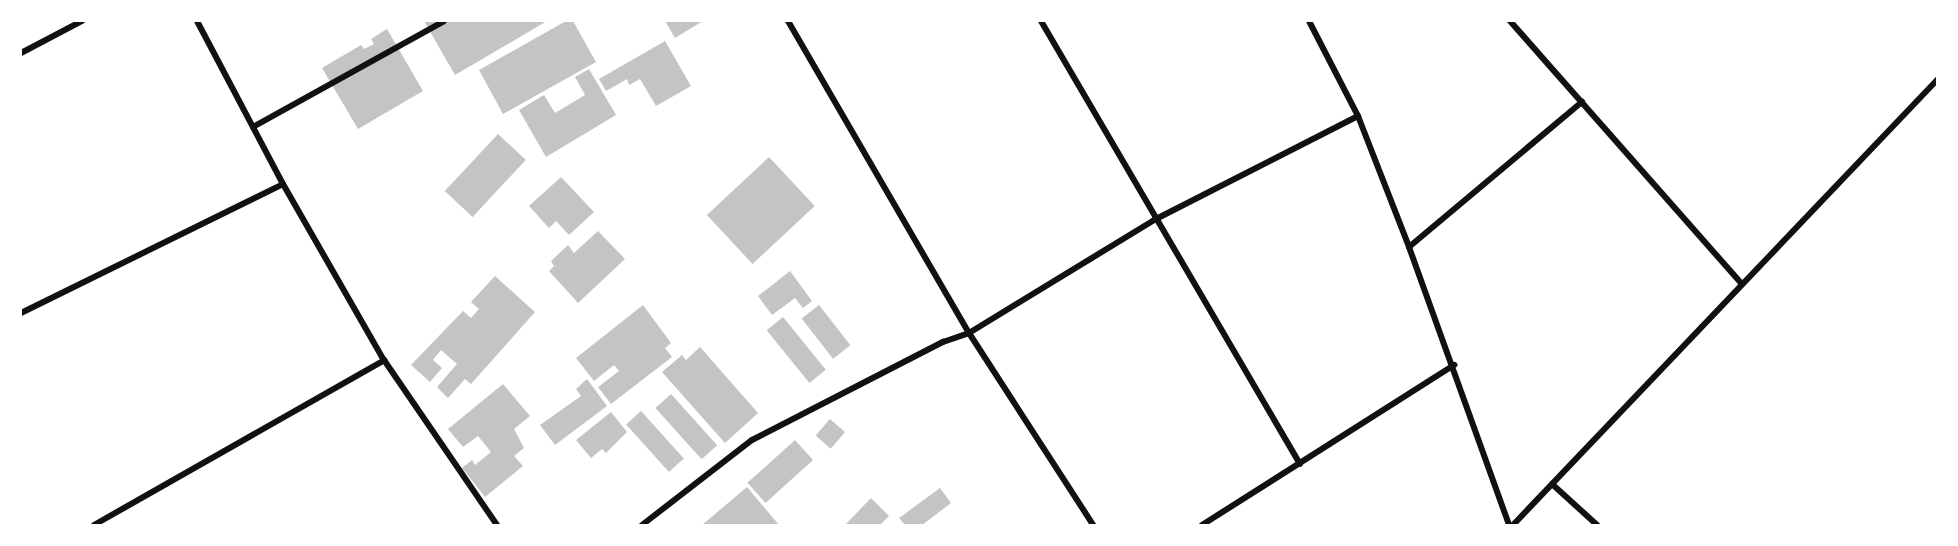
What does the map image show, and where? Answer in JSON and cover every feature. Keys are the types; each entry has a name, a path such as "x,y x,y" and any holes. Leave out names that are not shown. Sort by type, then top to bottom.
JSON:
{"street":[{"path":"21,53 82,21"},
{"path":"197,21 283,184 384,360 497,525"},
{"path":"253,127 444,21"},
{"path":"788,21 969,333 1093,525"},
{"path":"1041,21 1154,220 1300,464"},
{"path":"1310,21 1358,116 1454,365 1511,525 1937,80"},
{"path":"1510,21 1742,284"},
{"path":"1409,247 1582,102"},
{"path":"642,525 752,440 943,342 969,333 1154,220 1358,116"},
{"path":"21,313 283,184"},
{"path":"94,525 384,360"},
{"path":"1202,525 1454,365"},
{"path":"1552,484 1597,525"}],"building":[{"path":"424,21 547,21 455,75"},
{"path":"566,21 573,21 596,62 503,114 479,70"},
{"path":"665,21 703,21 675,38"},
{"path":"387,29 423,91 358,129 322,68 361,45 364,49 374,44 371,39"},
{"path":"665,41 691,86 656,106 640,79 629,85 627,79 606,91 599,79"},
{"path":"589,69 616,115 546,157 519,110 544,95 555,113 585,95 575,77"},
{"path":"498,134 526,160 473,217 445,191"},
{"path":"769,157 815,206 753,264 707,215"},
{"path":"561,177 594,212 569,235 556,221 549,228 529,206"},
{"path":"598,231 625,259 578,303 549,271 554,266 551,261 568,245 574,253"},
{"path":"790,271 812,301 803,308 795,298 772,315 758,296"},
{"path":"495,276 535,312 471,384 465,379 448,398 437,387 457,364 441,350 433,360 442,368 430,382 411,365 463,311 471,318 479,309 471,302"},
{"path":"643,305 671,343 665,348 672,357 611,404 598,387 619,371 614,365 594,381 576,358"},
{"path":"819,305 850,345 833,359 802,319"},
{"path":"783,317 826,370 809,383 767,330"},
{"path":"700,347 758,413 725,443 662,372 682,355 686,360"},
{"path":"587,379 607,406 555,445 540,425 581,396 576,389"},
{"path":"503,384 530,416 514,429 524,448 514,456 523,466 485,497 462,468 472,460 475,465 491,452 478,436 463,447 448,429"},
{"path":"671,394 717,445 702,459 655,408"},
{"path":"641,411 684,459 669,472 626,424"},
{"path":"611,412 627,432 606,453 602,449 591,458 576,440"},
{"path":"830,419 845,432 831,449 816,436"},
{"path":"795,440 813,460 766,503 747,483"},
{"path":"747,487 779,525 702,525"},
{"path":"940,488 951,503 922,525 905,525 899,518"},
{"path":"871,498 889,516 880,525 845,525"}]}
